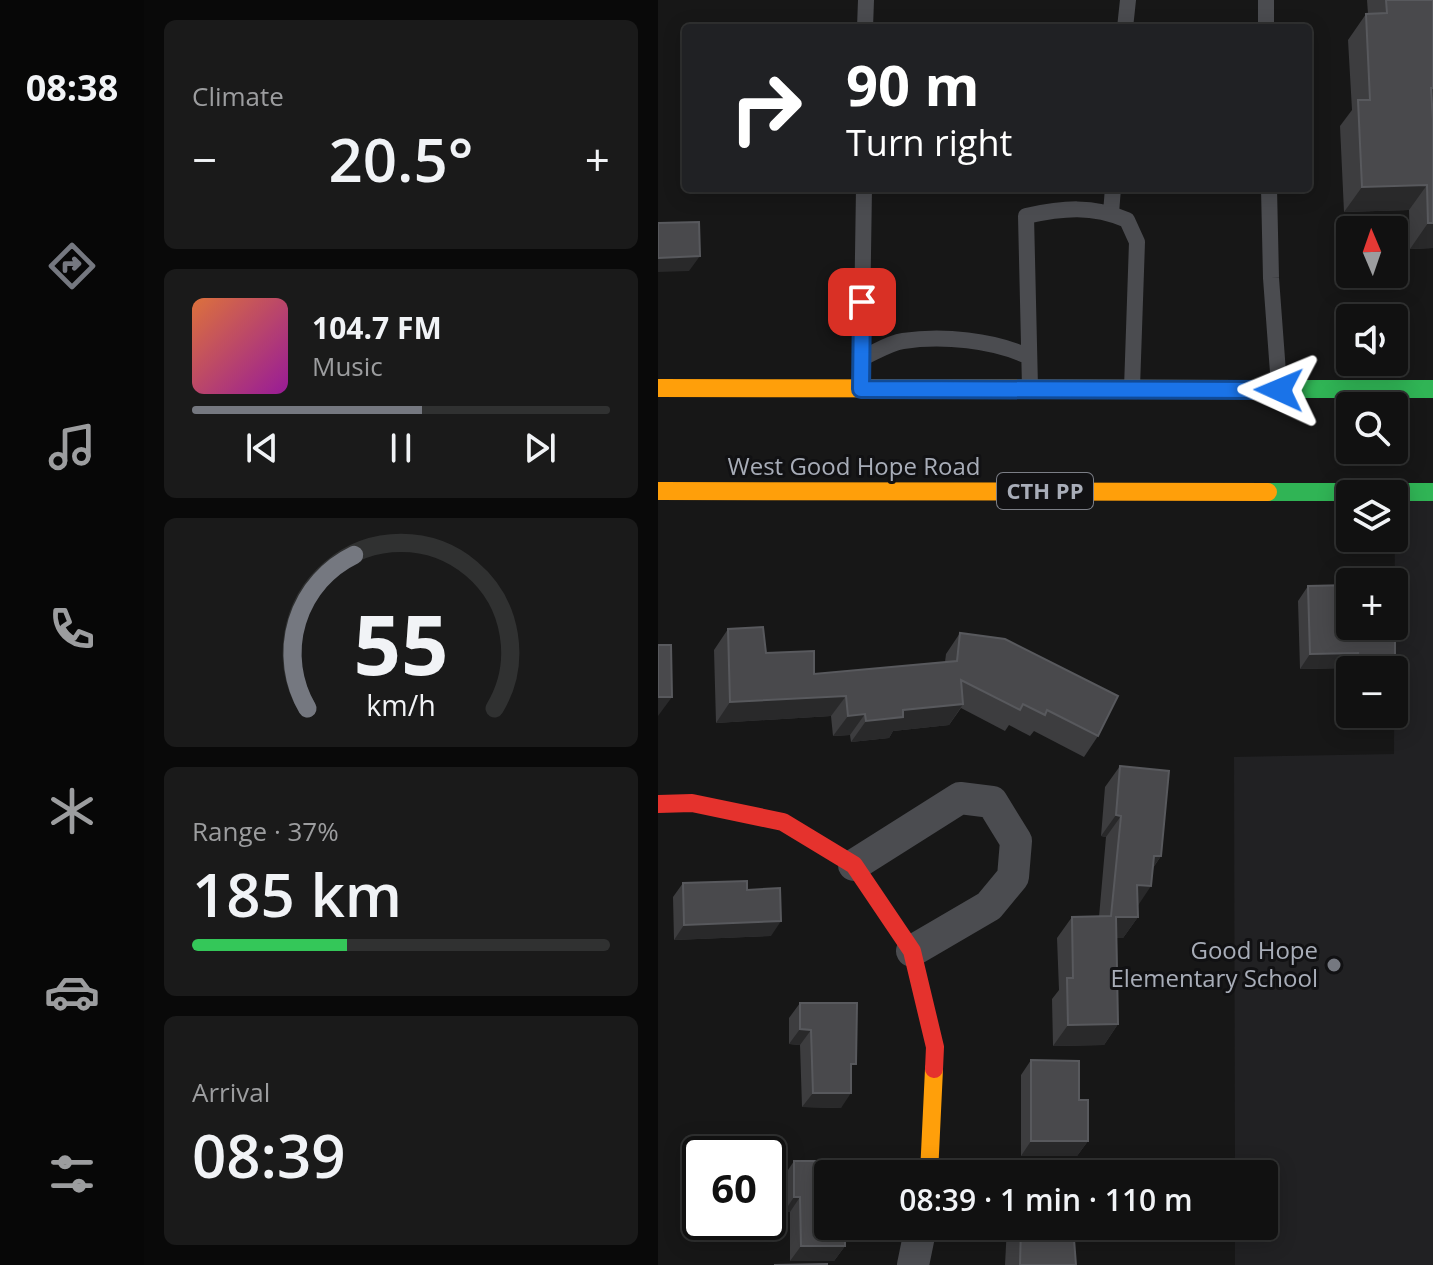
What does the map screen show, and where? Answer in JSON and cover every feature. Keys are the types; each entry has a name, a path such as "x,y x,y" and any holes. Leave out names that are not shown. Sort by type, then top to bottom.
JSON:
{"main road":[{"path":"658,388 1433,389"},
{"name":"West Good Hope Road","path":"658,491 1433,492"},
{"path":"658,804 692,803 783,822 854,865 912,951 935,1047 930,1160"}],"street":[{"path":"854,865 960,798 992,802 1016,841 1013,877 989,906 912,951"},
{"path":"913,1265 918,1240"}],"lane":[{"path":"865,24 866,0"},
{"path":"1125,24 1128,0"},
{"path":"1266,0 1266,24"},
{"path":"861,389 864,192"},
{"path":"1111,213 1113,192"},
{"path":"1269,192 1279,390"},
{"path":"1030,388 1026,216 1064,208 1111,213 1127,220 1137,242 1132,389"},
{"path":"862,358 901,341 954,340 1015,350 1029,357"}],"shaded area":[{"name":"Good Hope Elementary School","path":"1408,491 1433,492 1433,1265 1235,1265 1235,1240 1278,1240 1278,1160 1235,1160 1234,757 1394,754 1394,728 1408,728 1408,656 1394,656 1394,640 1408,640 1408,568 1395,568 1395,552 1408,552"}],"building":[{"path":"1386,0 1433,0 1433,223 1428,223 1427,185 1362,187 1358,100 1370,100 1366,14 1387,13"},
{"path":"699,222 700,256 658,258 658,223"},
{"path":"1336,585 1336,640 1395,640 1395,656 1310,654 1308,586"},
{"path":"763,627 766,653 814,651 814,674 957,661 960,633 1005,639 1118,696 1098,736 1047,710 1045,715 1023,704 1020,710 961,680 963,704 903,710 903,717 866,721 865,714 848,716 846,696 730,702 728,629"},
{"path":"658,645 671,645 672,697 658,697"},
{"path":"1120,766 1169,771 1161,856 1154,856 1151,886 1137,885 1138,917 1116,917 1118,1024 1068,1025 1067,978 1073,978 1072,917 1111,916 1121,816 1116,815"},
{"path":"747,881 747,890 780,888 781,921 684,925 683,883"},
{"path":"800,1003 857,1003 856,1064 851,1064 851,1093 813,1093 811,1030 800,1029"},
{"path":"1031,1060 1079,1061 1079,1100 1088,1100 1088,1141 1031,1141"},
{"path":"794,1161 814,1161 814,1240 845,1240 845,1246 801,1246 800,1197 794,1197"},
{"path":"1021,1240 1074,1240 1076,1265 1020,1265"}],"traffic: fast":[{"path":"1239,389 1433,389"},
{"path":"1268,492 1433,492"}],"traffic: slow":[{"path":"658,388 1239,389"},
{"path":"658,491 1268,492"},
{"path":"930,1160 934,1069"}],"traffic: jam":[{"path":"658,804 692,803 783,822 854,865 912,951 935,1047 934,1069"}],"place":[{"name":"Good Hope Elementary School","path":"1334,965"}],"route":[{"path":"862,302 861,389 1279,390"}]}
